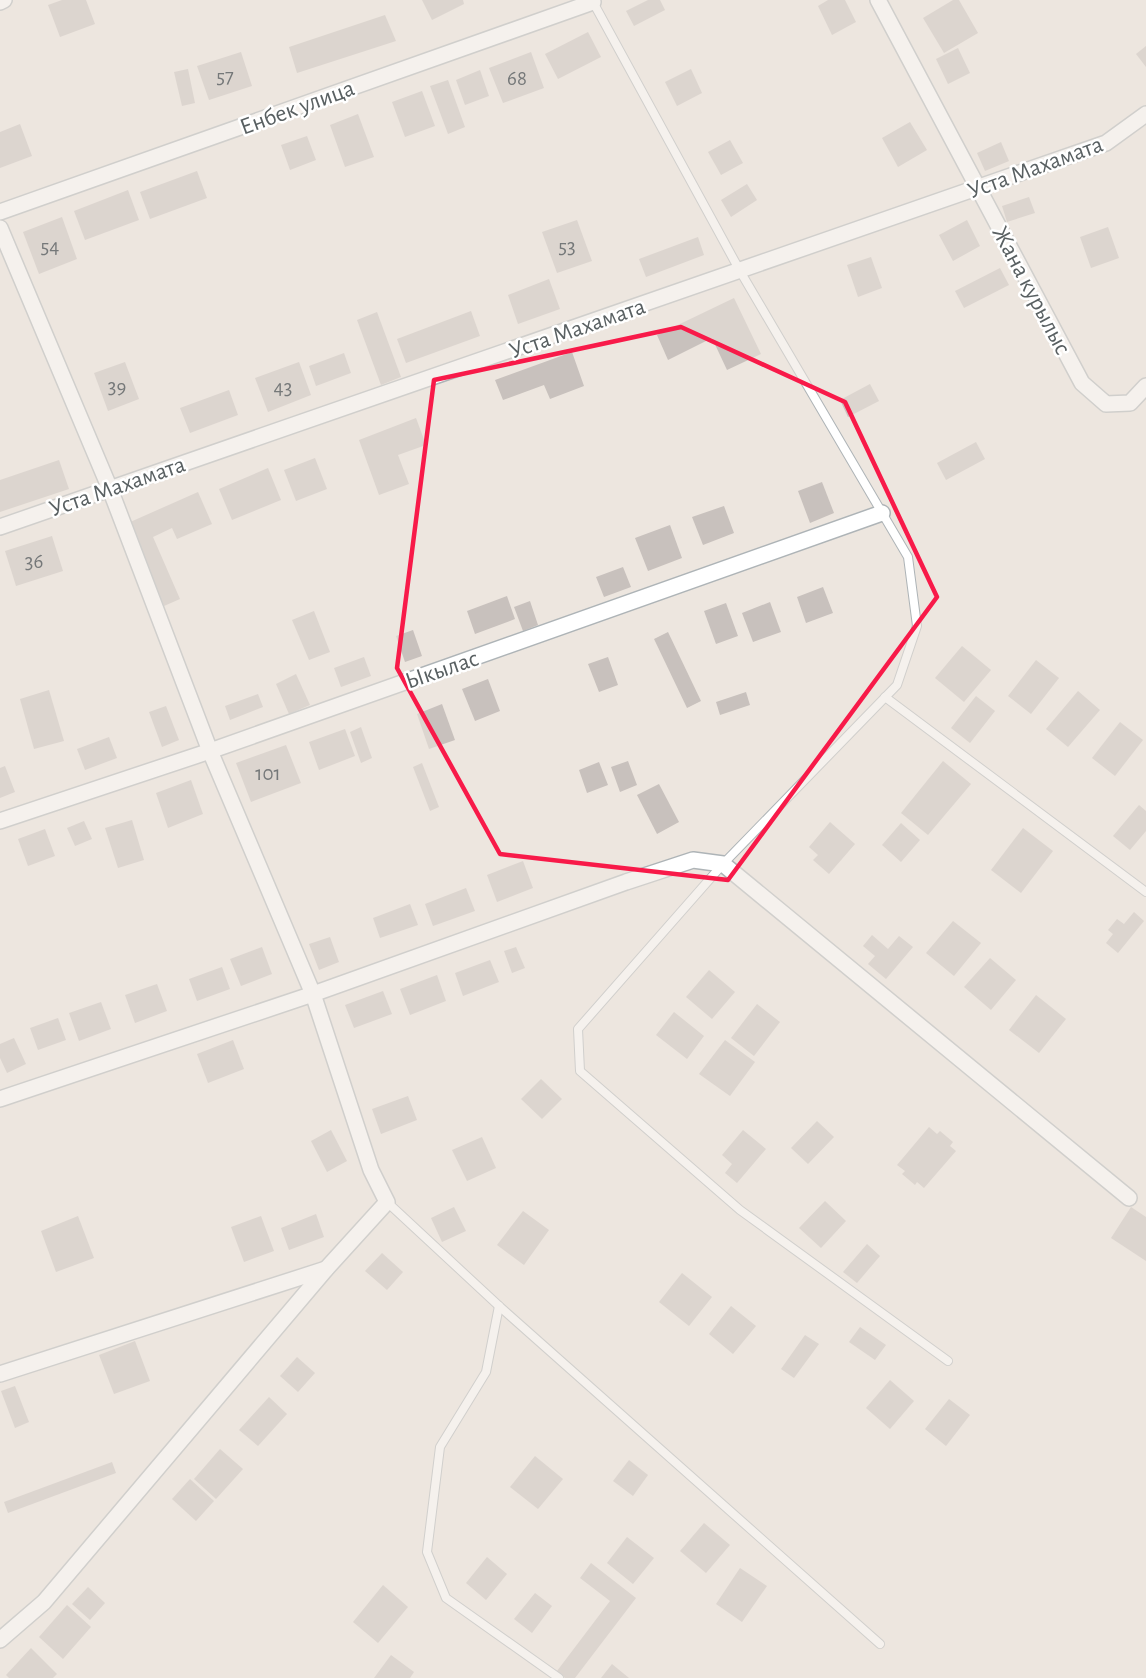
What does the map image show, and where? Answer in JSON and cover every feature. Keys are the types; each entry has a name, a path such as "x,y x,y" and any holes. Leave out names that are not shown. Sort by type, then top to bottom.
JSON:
{"street":[{"path":"0,2 4,0"},
{"name":"Жана курылыс","path":"878,0 976,188 1082,383 1106,404 1130,403 1146,386"},
{"name":"Енбек улица","path":"0,213 593,1"},
{"name":"Уста Махамата","path":"0,527 1106,143 1146,114"},
{"path":"0,228 110,489 210,751 313,994 371,1170 387,1202 327,1268 44,1602 0,1640"},
{"name":"Ыкылас","path":"0,821 210,751 882,513"},
{"path":"0,1099 313,994 693,860 723,864 1129,1198"},
{"path":"0,1374 327,1268"}],"lane":[{"path":"593,1 740,271 908,557 917,626 897,685 723,864 578,1029 580,1071 740,1210 948,1361"},
{"path":"885,697 1146,892"},
{"path":"387,1202 499,1306 880,1644"},
{"path":"499,1306 486,1372 440,1447 427,1552 446,1598 559,1678"}],"highlighted area":[{"path":"681,327 845,402 937,597 728,880 500,854 397,668 434,380"}],"building":[{"path":"62,0 86,0 95,24 60,37 48,5"},
{"path":"422,0 463,0 464,4 432,20"},
{"path":"648,0 660,0 665,10 634,26 626,11"},
{"path":"828,0 845,0 856,22 832,35 818,6"},
{"path":"953,0 959,0 978,33 944,53 923,18"},
{"path":"385,15 396,41 297,73 289,47"},
{"path":"588,32 601,57 558,79 545,54"},
{"path":"1146,46 1146,67 1136,54"},
{"path":"958,48 970,73 948,84 936,59"},
{"path":"241,52 252,86 209,100 197,66"},
{"path":"531,52 544,88 503,103 489,68"},
{"path":"188,69 195,103 182,106 174,72"},
{"path":"691,69 702,93 677,106 665,82"},
{"path":"480,70 489,96 465,105 456,80"},
{"path":"448,80 465,127 448,134 430,86"},
{"path":"422,91 435,126 405,137 392,102"},
{"path":"358,114 374,157 345,167 330,125"},
{"path":"910,122 927,150 898,167 882,138"},
{"path":"20,124 32,156 0,168 0,132"},
{"path":"307,136 316,160 290,170 281,145"},
{"path":"730,140 743,163 721,175 708,152"},
{"path":"1001,142 1009,161 985,171 977,153"},
{"path":"197,171 207,198 150,219 140,192"},
{"path":"747,184 757,200 731,217 721,200"},
{"path":"128,190 139,220 85,240 74,211"},
{"path":"1029,197 1035,213 1007,222 1002,206"},
{"path":"62,217 77,259 39,274 23,232"},
{"path":"577,220 592,261 557,273 542,232"},
{"path":"967,220 980,246 953,261 939,235"},
{"path":"1108,227 1119,258 1091,268 1080,237"},
{"path":"698,237 704,255 646,277 639,259"},
{"path":"871,257 882,288 858,297 847,265"},
{"path":"1000,268 1009,285 964,308 955,291"},
{"path":"549,279 560,309 518,324 508,295"},
{"path":"734,298 761,354 727,370 712,338 668,360 657,335"},
{"path":"471,311 480,336 406,363 397,339"},
{"path":"377,312 401,377 381,385 357,320"},
{"path":"572,352 584,386 550,399 544,385 503,400 495,380"},
{"path":"344,353 351,373 316,386 309,366"},
{"path":"125,362 139,399 108,411 94,373"},
{"path":"299,362 311,395 268,412 255,378"},
{"path":"870,384 879,401 848,417 840,400"},
{"path":"229,390 238,415 190,433 180,408"},
{"path":"416,418 426,445 398,455 409,484 379,495 359,440"},
{"path":"976,442 985,459 946,480 937,463"},
{"path":"315,458 327,489 296,501 284,470"},
{"path":"59,460 69,489 0,512 0,480"},
{"path":"268,468 281,500 232,520 219,489"},
{"path":"822,482 834,513 810,523 798,491"},
{"path":"198,492 212,524 177,539 172,528 153,537 180,599 164,606 128,523"},
{"path":"724,506 734,533 703,545 692,517"},
{"path":"670,525 682,558 648,571 635,538"},
{"path":"52,536 63,571 16,586 5,551"},
{"path":"623,567 631,587 604,597 596,577"},
{"path":"823,587 833,613 806,623 797,597"},
{"path":"507,596 515,619 475,634 467,611"},
{"path":"530,601 538,625 523,631 514,607"},
{"path":"770,602 781,632 753,642 742,613"},
{"path":"726,603 738,636 716,644 704,611"},
{"path":"314,611 330,652 309,660 292,620"},
{"path":"413,630 422,656 405,662 396,636"},
{"path":"668,632 701,701 687,708 654,639"},
{"path":"962,646 991,670 964,702 935,678"},
{"path":"364,657 371,676 341,687 334,668"},
{"path":"608,657 618,685 599,692 588,664"},
{"path":"1036,660 1059,678 1031,714 1008,696"},
{"path":"296,674 310,705 289,714 276,684"},
{"path":"488,679 500,711 475,721 462,689"},
{"path":"49,690 64,741 34,749 20,699"},
{"path":"1078,691 1100,710 1068,747 1046,729"},
{"path":"746,692 750,705 720,715 716,702"},
{"path":"258,694 263,707 230,720 225,706"},
{"path":"976,696 995,711 970,743 951,728"},
{"path":"442,704 455,740 429,749 417,714"},
{"path":"166,706 179,740 162,747 149,712"},
{"path":"1120,722 1143,740 1115,776 1092,758"},
{"path":"361,727 372,758 361,763 350,732"},
{"path":"345,729 355,756 319,770 309,742"},
{"path":"109,737 117,758 85,770 77,749"},
{"path":"286,745 301,783 251,802 236,763"},
{"path":"628,761 637,785 620,792 611,767"},
{"path":"943,761 971,784 928,835 901,813"},
{"path":"599,762 608,785 587,793 579,770"},
{"path":"422,763 439,807 430,811 413,767"},
{"path":"5,766 15,792 0,798 0,768"},
{"path":"191,780 203,814 168,828 156,793"},
{"path":"659,784 679,822 657,834 637,795"},
{"path":"1139,805 1146,811 1146,831 1130,850 1113,836"},
{"path":"132,820 144,860 118,868 105,828"},
{"path":"84,821 92,839 75,846 67,828"},
{"path":"830,822 855,844 829,874 813,860 818,855 809,847"},
{"path":"901,823 920,840 901,862 882,845"},
{"path":"1023,828 1053,851 1021,893 991,870"},
{"path":"45,829 55,856 28,866 18,839"},
{"path":"523,861 533,888 497,902 487,875"},
{"path":"466,888 475,911 433,926 425,904"},
{"path":"410,904 418,925 380,938 373,918"},
{"path":"1134,912 1144,921 1118,953 1106,943 1113,934 1108,930 1117,919 1124,924"},
{"path":"953,921 981,943 954,976 926,953"},
{"path":"872,935 888,949 899,936 913,947 886,979 868,964 875,956 863,946"},
{"path":"330,937 339,962 319,970 309,944"},
{"path":"262,947 272,974 241,986 230,959"},
{"path":"516,947 525,968 512,973 504,951"},
{"path":"990,958 1016,980 991,1010 964,987"},
{"path":"490,960 499,982 463,996 455,973"},
{"path":"222,967 230,989 197,1001 189,979"},
{"path":"709,970 735,992 712,1019 686,997"},
{"path":"437,975 446,1001 410,1015 400,989"},
{"path":"157,984 167,1011 135,1023 125,995"},
{"path":"383,991 392,1014 354,1028 345,1005"},
{"path":"1036,995 1066,1019 1039,1053 1009,1030"},
{"path":"101,1002 111,1029 79,1041 69,1013"},
{"path":"757,1004 780,1022 754,1056 731,1038"},
{"path":"674,1012 704,1036 687,1059 656,1035"},
{"path":"58,1018 66,1040 38,1050 30,1028"},
{"path":"14,1038 26,1064 7,1073 0,1058 0,1044"},
{"path":"233,1040 244,1069 208,1083 197,1054"},
{"path":"725,1040 755,1062 730,1096 699,1074"},
{"path":"541,1079 562,1099 542,1119 521,1099"},
{"path":"408,1096 417,1120 381,1134 372,1109"},
{"path":"817,1121 834,1137 808,1164 791,1148"},
{"path":"929,1127 937,1134 940,1131 953,1142 950,1146 956,1151 924,1188 917,1182 915,1185 902,1174 905,1171 897,1165"},
{"path":"331,1130 347,1161 327,1172 311,1141"},
{"path":"743,1130 766,1149 737,1183 725,1173 732,1164 722,1155"},
{"path":"482,1137 496,1168 467,1181 452,1150"},
{"path":"825,1201 846,1221 821,1248 799,1228"},
{"path":"454,1207 466,1231 442,1242 431,1218"},
{"path":"1131,1207 1146,1217 1146,1261 1111,1238"},
{"path":"523,1211 549,1230 524,1265 497,1245"},
{"path":"316,1214 324,1237 289,1250 281,1228"},
{"path":"78,1216 94,1258 56,1272 41,1231"},
{"path":"261,1216 274,1251 244,1262 231,1227"},
{"path":"867,1244 880,1256 857,1283 843,1272"},
{"path":"382,1253 403,1272 387,1290 365,1271"},
{"path":"682,1273 712,1297 689,1326 659,1302"},
{"path":"731,1306 756,1326 733,1354 709,1334"},
{"path":"860,1327 886,1345 875,1360 849,1342"},
{"path":"805,1335 819,1344 794,1378 781,1369"},
{"path":"135,1341 150,1381 114,1394 99,1355"},
{"path":"297,1357 315,1373 298,1392 280,1376"},
{"path":"890,1380 914,1401 890,1429 866,1408"},
{"path":"15,1386 29,1422 15,1428 1,1391"},
{"path":"269,1397 287,1414 258,1446 239,1430"},
{"path":"949,1399 970,1415 946,1446 925,1429"},
{"path":"220,1449 243,1469 216,1499 194,1479"},
{"path":"535,1456 563,1479 538,1509 510,1487"},
{"path":"629,1460 648,1475 633,1496 613,1481"},
{"path":"112,1462 116,1473 8,1513 4,1502"},
{"path":"190,1479 214,1501 196,1521 172,1499"},
{"path":"704,1523 730,1545 706,1573 680,1551"},
{"path":"627,1537 654,1558 633,1584 607,1563"},
{"path":"487,1557 507,1574 486,1600 466,1583"},
{"path":"591,1563 636,1598 575,1678 565,1678 557,1671 610,1601 580,1578"},
{"path":"740,1568 767,1586 742,1622 716,1604"},
{"path":"383,1585 408,1607 378,1643 353,1622"},
{"path":"88,1587 105,1603 90,1620 72,1604"},
{"path":"535,1593 552,1606 532,1633 514,1619"},
{"path":"67,1605 91,1627 63,1659 39,1637"},
{"path":"31,1648 57,1674 53,1678 9,1678 6,1675"},
{"path":"391,1655 414,1672 410,1678 374,1678"},
{"path":"612,1664 629,1678 601,1678"}]}
